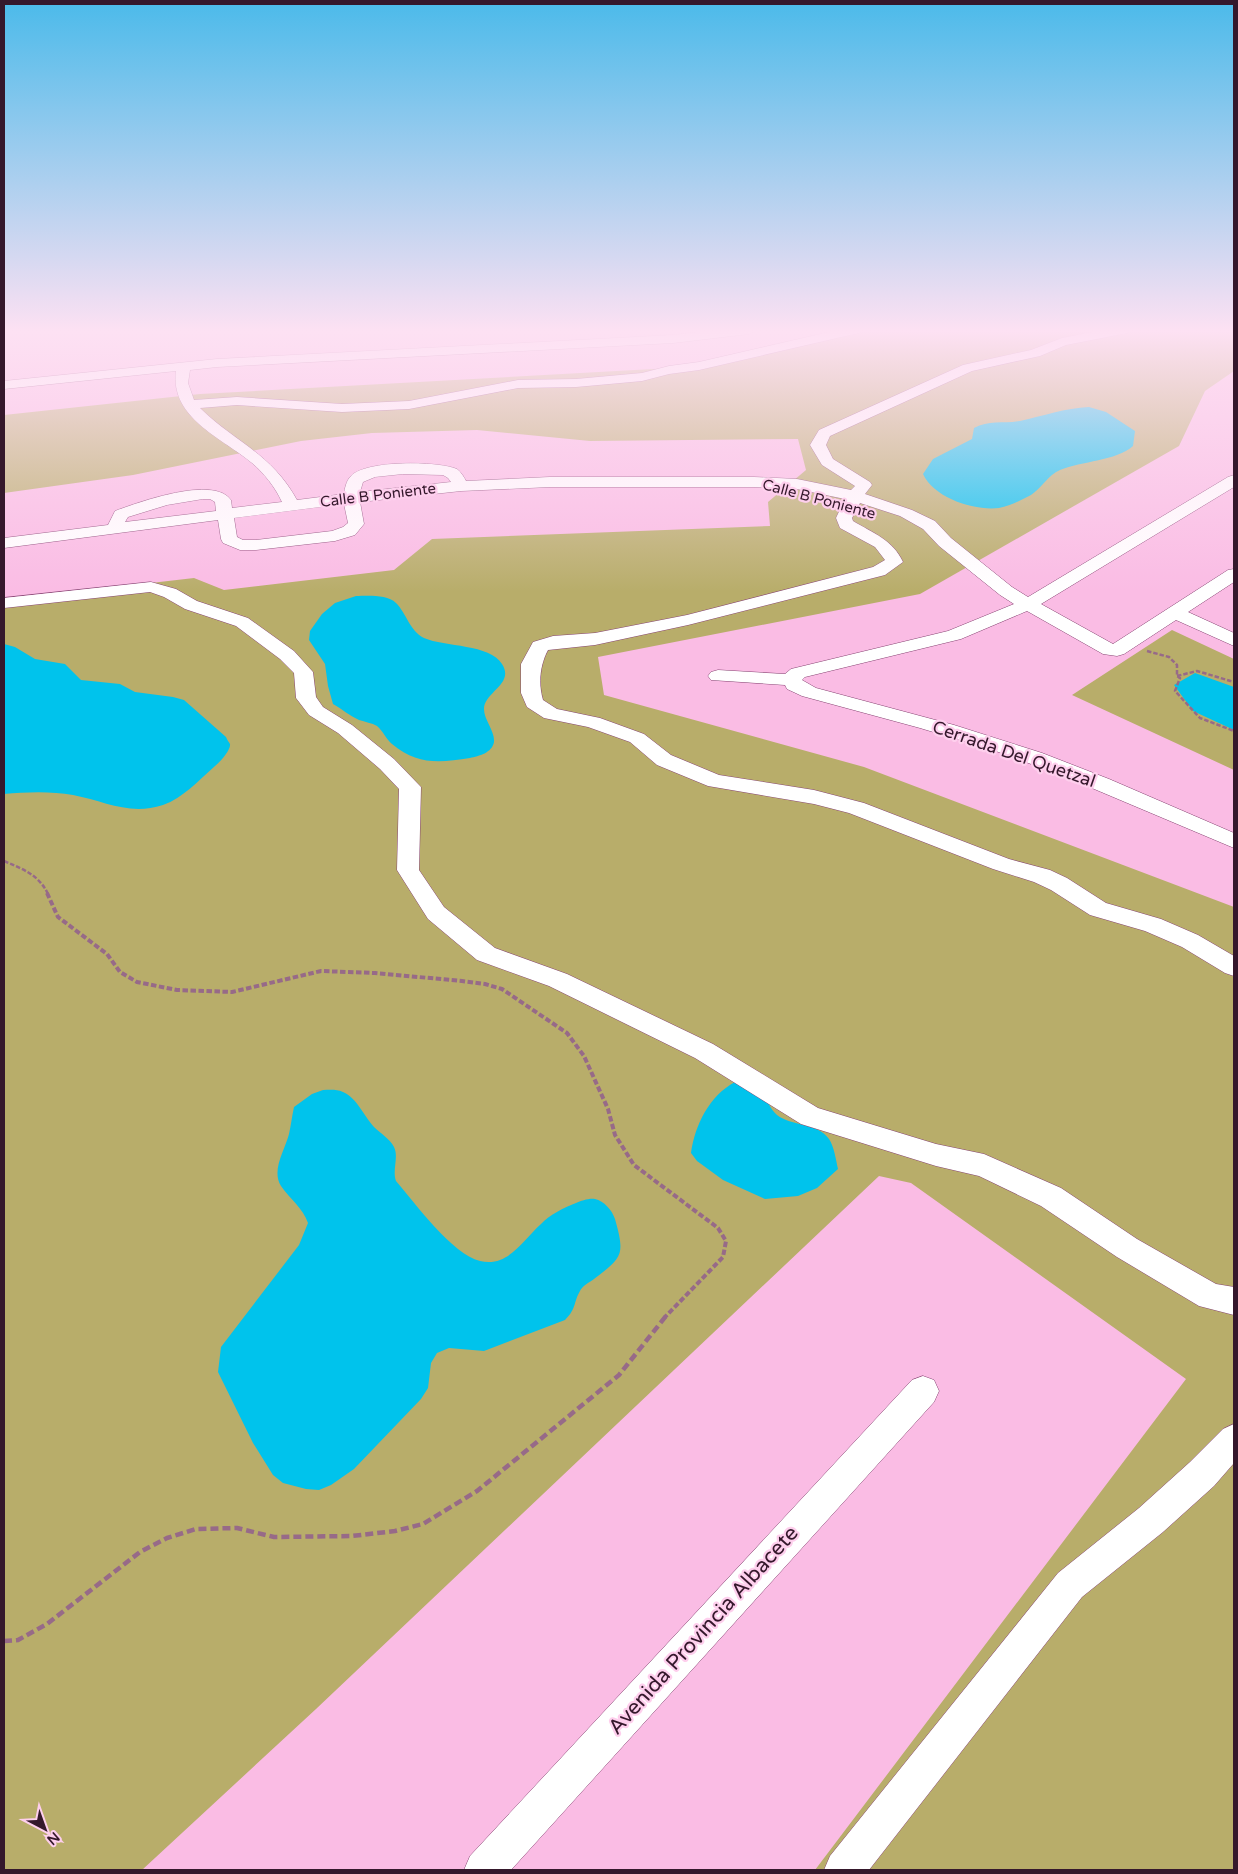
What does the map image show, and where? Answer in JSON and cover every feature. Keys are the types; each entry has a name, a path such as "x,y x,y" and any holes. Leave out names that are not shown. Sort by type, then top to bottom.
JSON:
{"street":[{"path":"202,417 215,429 258,460 286,492 292,506"},
{"path":"858,417 824,433 818,445 827,462 864,485 853,500 844,518 846,524 879,543 892,554 894,562 879,571 688,620 595,639 552,642 540,646 531,664 531,693 534,703 551,714 593,722 637,738 664,760 715,781 814,797 856,808 1001,864 1042,876 1059,884 1098,909 1152,926 1190,941 1234,968"},
{"path":"114,529 121,514 138,507 202,494 215,494 223,500 229,539 240,544 256,545 335,536 349,531 356,524 351,498 358,479 376,471 440,470 456,476 461,486"},
{"path":"718,676 792,680 793,676 798,673 954,635 1027,605 1234,480"},
{"name":"Calle B Poniente","path":"4,543 351,498 461,486 550,482 754,482 853,500 945,542 1006,591 1027,605 1112,650 1117,650 1174,612"},
{"path":"1174,612 1234,574"},
{"path":"4,603 151,587 170,593 191,605 242,622 287,655 303,672 306,698 316,711 359,740 410,787 408,870 436,913 486,954 558,980 696,1047 810,1116 936,1155 984,1166 1051,1197 1128,1248 1210,1296 1234,1301"},
{"path":"1174,612 1234,640"},
{"name":"Cerrada Del Quetzal","path":"792,680 794,685 809,692 967,735 1034,758 1100,783 1234,841"},
{"name":"Avenida Provincia Albacete","path":"484,1870 923,1391"},
{"path":"844,1870 1070,1586 1151,1520 1202,1474 1234,1440"}],"path":[{"path":"1141,650 1169,657 1177,665 1177,676 1180,678 1175,691 1200,718 1234,731"},
{"path":"1177,676 1197,671 1234,682"},
{"path":"4,861 32,874 45,888 58,917 108,954 120,972 137,982 177,990 232,992 320,971 376,973 462,981 485,984 502,989 567,1033 584,1056 608,1110 616,1136 634,1165 718,1228 726,1241 723,1257 671,1310 620,1375 477,1490 423,1524 395,1531 352,1536 274,1537 238,1528 196,1529 167,1538 140,1552 47,1624 18,1640 4,1641"}],"shaded area":[{"path":"4,417 1192,417 1179,446 920,594 598,657 604,695 864,767 1234,907 1234,1870 815,1870 1186,1379 911,1183 879,1176 316,1709 142,1870 4,1870 4,600 194,578 224,590 394,570 432,539 770,526 768,502 806,470 798,439 590,441 477,430 372,433 301,441 133,475 4,493"},
{"path":"1172,630 1234,659 1234,770 1072,695"}],"water":[{"path":"1035,417 1114,417 1135,431 1133,446 1118,455 1060,470 1031,495 999,508 978,507 956,501 936,490 923,474 933,459 972,439 974,428 991,423 1020,421"},
{"path":"356,596 388,598 400,607 411,626 424,638 478,649 496,658 502,664 505,677 485,703 484,709 494,738 491,749 474,757 448,761 419,759 401,751 392,744 377,726 359,720 333,704 325,664 309,640 310,631 322,614 335,603"},
{"path":"4,644 15,647 35,659 65,664 81,680 120,684 135,692 184,700 226,737 230,747 225,756 197,783 170,802 151,808 128,808 73,795 56,793 4,794"},
{"path":"1195,673 1234,687 1234,730 1193,711 1174,685"},
{"path":"735,1082 763,1092 772,1110 783,1119 811,1127 824,1134 832,1145 838,1169 817,1188 798,1196 765,1199 723,1180 697,1161 691,1153 700,1122 718,1095"},
{"path":"323,1090 343,1092 352,1098 374,1127 394,1147 396,1155 396,1181 435,1227 458,1249 469,1256 480,1261 490,1262 507,1257 553,1214 590,1199 602,1202 612,1212 620,1240 620,1248 616,1260 581,1289 573,1309 565,1320 484,1351 449,1348 437,1353 431,1363 428,1388 421,1399 354,1469 331,1485 319,1490 283,1483 273,1475 253,1443 218,1372 221,1347 299,1245 308,1223 300,1208 281,1186 277,1173 289,1134 294,1107 312,1094"}]}
